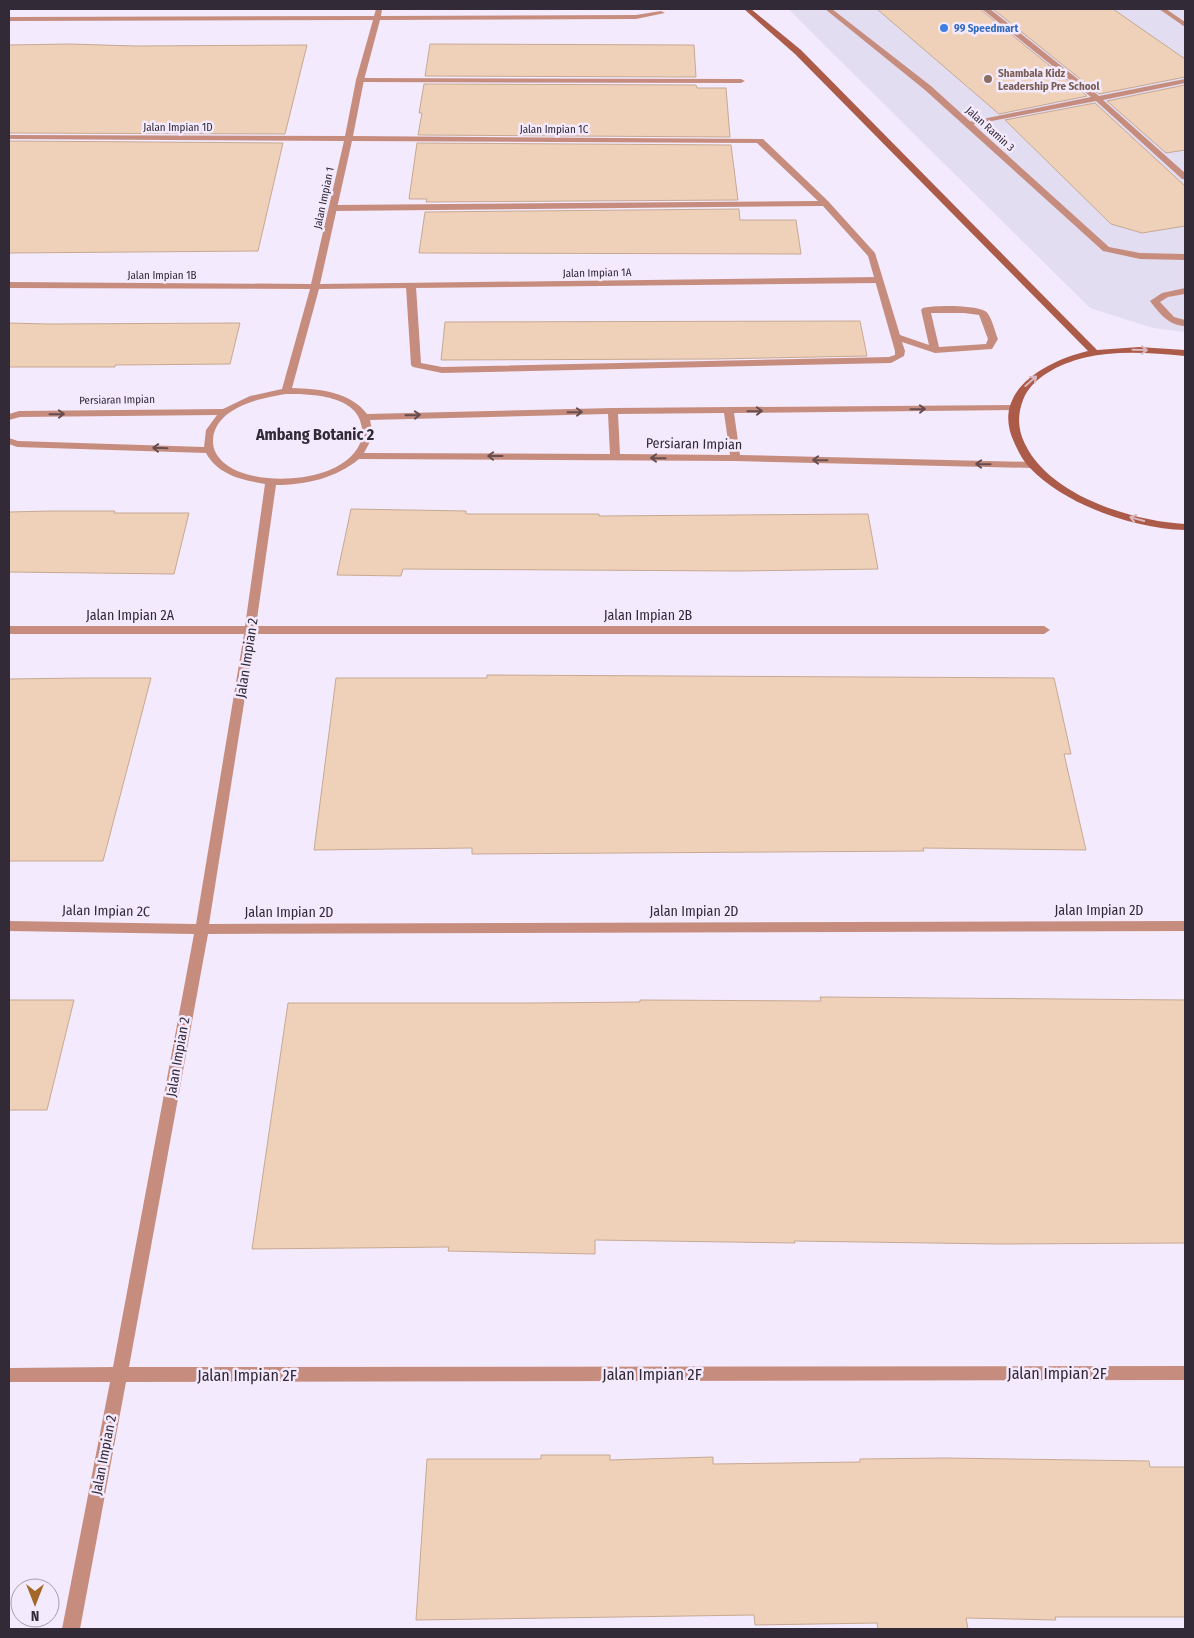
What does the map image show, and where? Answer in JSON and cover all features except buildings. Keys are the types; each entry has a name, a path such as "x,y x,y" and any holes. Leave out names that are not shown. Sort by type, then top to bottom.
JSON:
{"street":[{"path":"747,9 798,52 1095,353"},
{"name":"Jalan Ramin 3","path":"828,9 928,88 1106,249 1140,256 1185,257"},
{"path":"986,9 1099,100 1185,178"},
{"path":"1162,9 1185,25"},
{"path":"9,19 379,13 636,17 661,13"},
{"name":"Jalan Impian 1","path":"286,391 315,286 334,208 360,80 379,13"},
{"path":"360,80 741,81"},
{"path":"968,124 1099,100 1185,81"},
{"name":"Jalan Impian 1D","path":"9,137 348,140"},
{"name":"Jalan Impian 1C","path":"348,140 760,141 825,203"},
{"path":"334,208 825,203 872,255 900,351 899,356 891,360 442,370 416,365 410,287"},
{"name":"Jalan Impian 1A","path":"315,286 410,287 878,280"},
{"name":"Jalan Impian 1B","path":"9,285 315,286"},
{"path":"1185,292 1165,295 1155,301 1166,315 1180,324 1185,323"},
{"path":"895,336 936,350 989,347 993,339 983,312 926,310 936,350"},
{"path":"1184,528 1144,521 1110,512 1078,499 1052,483 1032,465 1014,436 1013,408 1022,389 1040,373 1065,361 1095,353 1140,349 1185,353"},
{"path":"286,391 306,391 342,399 355,407 364,416 368,436 357,456 329,473 310,479 271,482 249,479 230,472 216,462 209,450 208,436 214,424 226,412 242,402 263,395 286,391"},
{"path":"364,416 614,411 1013,408"},
{"path":"614,411 615,457"},
{"path":"729,411 735,458"},
{"name":"Persiaran Impian","path":"9,417 19,414 226,412"},
{"path":"9,441 17,444 209,450"},
{"name":"Persiaran Impian","path":"357,456 735,458 1032,465"},
{"name":"Jalan Impian 2","path":"71,1629 202,929 252,630 271,482"},
{"name":"Jalan Impian 2A","path":"9,630 252,630"},
{"name":"Jalan Impian 2B","path":"252,630 1044,630"},
{"name":"Jalan Impian 2C","path":"9,926 202,929"},
{"name":"Jalan Impian 2D","path":"202,929 1185,926"},
{"name":"Jalan Impian 2F","path":"9,1375 1185,1373"}],"shaded area":[{"path":"788,9 1185,9 1185,332 1153,328 1090,308"}],"place":[{"name":"99 Speedmart","path":"944,28"},
{"name":"Shambala Kidz Leadership Pre School","path":"988,79"}],"district":[{"name":"Ambang Botanic 2","path":"315,434"}]}
